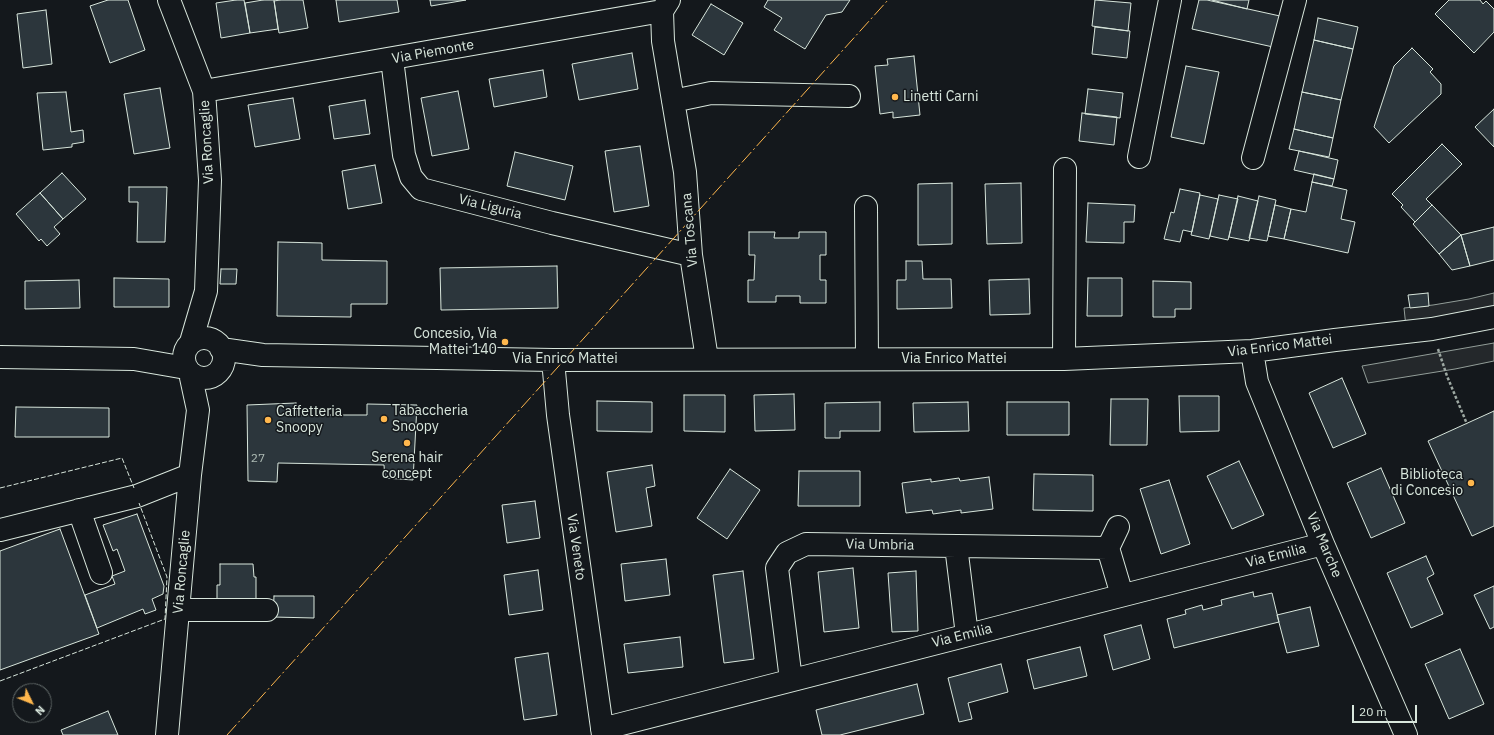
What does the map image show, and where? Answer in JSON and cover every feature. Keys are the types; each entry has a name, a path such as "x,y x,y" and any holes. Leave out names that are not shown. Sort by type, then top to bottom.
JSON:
{"street":[{"name":"Via Roncaglie","path":"167,735 190,474 203,358 210,180 204,91 170,0"},
{"path":"1139,157 1170,0"},
{"path":"1253,158 1295,0"},
{"name":"Via Piemonte","path":"204,91 392,59 665,6"},
{"name":"Via Toscana","path":"665,6 663,41 685,172 691,255 707,359"},
{"name":"Via Liguria","path":"392,59 404,155 411,177 421,189 552,223 691,255"},
{"path":"673,101 711,93 849,96"},
{"path":"1064,359 1065,169"},
{"path":"866,207 867,358"},
{"name":"Via Enrico Mattei","path":"203,358 263,355 553,360 867,358 1064,359 1252,351 1432,329 1494,317"},
{"name":"Via Marche","path":"1252,351 1257,382 1323,544 1406,735"},
{"path":"0,357 134,359 203,358"},
{"name":"Via Veneto","path":"553,360 558,415 602,732"},
{"path":"0,530 137,496 190,474"},
{"path":"78,510 101,573"},
{"path":"1118,527 1108,548 1122,595"},
{"name":"Via Umbria","path":"791,680 777,568 787,553 806,544 1108,548"},
{"name":"Via Emilia","path":"602,732 791,680 1323,544"},
{"path":"956,546 967,635"},
{"path":"179,610 267,610"}],"path":[{"path":"1432,329 1447,376 1467,424"}],"shaded area":[{"path":"1494,293 1494,310 1406,327 1404,308 1469,299"},
{"path":"1494,343 1494,361 1455,369 1368,383 1362,366"}],"building":[{"path":"108,0 128,0 145,50 110,63 90,6"},
{"path":"244,0 250,33 221,38 216,3"},
{"path":"274,0 278,29 250,33 245,3"},
{"path":"303,0 308,28 279,33 274,1"},
{"path":"336,0 397,0 399,12 339,22"},
{"path":"430,0 466,0 431,6"},
{"path":"768,0 850,0 842,12 826,15 805,49 774,30 782,18 764,7"},
{"path":"1095,0 1131,3 1128,31 1092,26"},
{"path":"1199,0 1207,0 1280,16 1273,47 1192,29"},
{"path":"1212,0 1249,0 1247,9"},
{"path":"1449,0 1480,0 1483,4 1486,1 1494,9 1494,32 1474,53 1435,14"},
{"path":"711,4 743,23 724,55 692,35"},
{"path":"46,10 52,64 23,68 17,14"},
{"path":"1318,18 1358,27 1353,49 1314,40"},
{"path":"1095,27 1130,31 1127,58 1092,54"},
{"path":"1314,40 1353,49 1341,100 1302,92"},
{"path":"1412,48 1433,69 1430,72 1441,84 1441,94 1389,143 1374,127 1394,66"},
{"path":"632,53 638,89 579,100 572,64"},
{"path":"914,56 920,115 893,118 893,112 880,114 875,66 888,65 887,59"},
{"path":"1186,66 1219,72 1204,144 1171,137"},
{"path":"543,70 547,97 494,107 489,79"},
{"path":"160,88 170,148 134,154 124,94"},
{"path":"1088,89 1123,93 1120,118 1085,114"},
{"path":"458,91 469,149 432,156 421,98"},
{"path":"66,92 71,132 83,130 84,142 72,144 72,147 43,150 37,93"},
{"path":"1302,92 1341,100 1333,138 1294,129"},
{"path":"293,98 300,139 255,147 248,105"},
{"path":"365,100 370,134 334,139 329,106"},
{"path":"1494,109 1494,147 1475,127"},
{"path":"1082,113 1117,117 1114,145 1079,141"},
{"path":"1294,129 1333,138 1329,157 1289,149"},
{"path":"1442,144 1462,164 1426,199 1432,205 1415,222 1401,207 1403,205 1392,194"},
{"path":"640,146 649,206 614,212 605,151"},
{"path":"1299,151 1338,160 1334,179 1294,170"},
{"path":"515,152 573,166 565,200 507,186"},
{"path":"375,165 382,203 348,209 342,171"},
{"path":"62,173 86,199 63,219 40,193"},
{"path":"1314,174 1334,179 1332,186 1312,182"},
{"path":"1312,182 1347,190 1341,219 1355,222 1348,253 1284,239 1291,209 1306,212"},
{"path":"952,183 952,244 918,245 918,184"},
{"path":"1021,183 1022,243 987,244 985,184"},
{"path":"129,187 167,187 165,242 137,242 138,202 129,202"},
{"path":"1180,189 1200,193 1192,232 1183,230 1180,242 1164,239 1171,212 1174,213"},
{"path":"40,193 63,219 54,227 60,234 47,246 41,239 39,241 16,214"},
{"path":"1200,195 1218,199 1209,239 1191,235"},
{"path":"1219,195 1238,199 1228,240 1210,236"},
{"path":"1238,196 1258,201 1249,241 1229,237"},
{"path":"1259,196 1276,200 1267,241 1249,238"},
{"path":"1088,203 1135,205 1134,222 1124,222 1124,243 1086,242"},
{"path":"1275,205 1291,209 1284,239 1268,236"},
{"path":"1432,205 1461,235 1439,254 1413,224"},
{"path":"1494,227 1494,260 1470,266 1461,235"},
{"path":"749,232 775,232 774,238 799,238 799,232 826,232 826,255 820,255 820,280 826,280 826,303 800,303 800,296 776,296 776,302 748,302 748,280 754,280 755,255 749,255"},
{"path":"1461,235 1470,266 1452,270 1439,254"},
{"path":"278,242 322,243 322,260 387,261 387,304 351,304 351,317 277,316"},
{"path":"906,261 922,261 923,279 951,279 952,308 897,309 897,280 906,280"},
{"path":"557,266 558,308 441,310 440,268"},
{"path":"221,269 237,269 236,284 220,284"},
{"path":"114,278 169,279 169,307 114,307"},
{"path":"1088,278 1122,278 1122,316 1087,316"},
{"path":"1029,279 1030,314 990,315 989,280"},
{"path":"79,280 80,308 25,309 25,281"},
{"path":"1153,281 1191,282 1191,309 1175,309 1175,317 1153,317"},
{"path":"1428,293 1429,306 1410,308 1408,295"},
{"path":"1342,378 1366,434 1333,448 1309,393"},
{"path":"794,394 795,430 755,431 754,395"},
{"path":"684,395 725,395 725,432 684,431"},
{"path":"1179,396 1219,396 1219,431 1180,432"},
{"path":"1111,399 1148,399 1147,445 1110,445"},
{"path":"597,401 652,402 652,432 597,431"},
{"path":"880,402 880,431 840,431 840,438 825,438 825,403"},
{"path":"968,402 969,431 914,432 913,403"},
{"path":"1007,402 1069,402 1069,435 1007,435"},
{"path":"296,403 296,415 367,415 367,404 417,405 413,480 385,478 384,465 278,463 277,482 248,481 247,405"},
{"path":"16,407 109,408 109,437 15,437"},
{"name":"Biblioteca di Concesio","path":"1494,411 1494,526 1472,536 1428,441"},
{"path":"1239,461 1264,515 1232,529 1207,476"},
{"path":"652,465 655,486 646,488 652,526 616,532 607,472"},
{"path":"1381,468 1405,523 1371,538 1347,483"},
{"path":"730,469 760,490 727,539 697,518"},
{"path":"799,471 860,471 860,506 798,506"},
{"path":"1034,474 1093,475 1093,511 1033,510"},
{"path":"989,477 993,509 961,513 961,510 933,514 932,510 906,513 902,483 931,479 931,482 959,478 960,481"},
{"path":"1169,480 1190,544 1161,554 1140,489"},
{"path":"535,501 540,538 507,543 502,505"},
{"path":"137,514 164,586 163,594 152,599 156,610 145,614 143,609 97,628 85,595 115,584 112,576 125,571 117,549 113,551 103,525"},
{"path":"60,529 99,634 0,670 0,551"},
{"path":"1426,556 1434,574 1427,578 1443,614 1411,628 1387,573"},
{"path":"666,559 670,595 625,601 621,564"},
{"path":"220,564 253,564 254,577 256,577 256,605 217,605 217,585 220,585"},
{"path":"853,568 859,628 824,632 818,572"},
{"path":"538,570 543,610 509,615 504,575"},
{"path":"743,571 754,659 724,663 713,575"},
{"path":"916,571 918,631 892,632 888,573"},
{"path":"1494,586 1494,627 1490,629 1474,595"},
{"path":"1253,592 1254,597 1272,593 1279,622 1174,648 1167,619 1186,614 1185,610 1202,605 1203,610 1222,605 1221,600"},
{"path":"274,596 314,596 314,618 273,617"},
{"path":"1310,607 1319,646 1287,653 1277,615"},
{"path":"1141,625 1150,659 1113,670 1104,635"},
{"path":"680,637 683,667 628,673 624,644"},
{"path":"1080,647 1087,676 1034,689 1027,660"},
{"path":"1460,649 1484,704 1449,719 1425,664"},
{"path":"548,653 557,715 524,720 515,658"},
{"path":"1001,664 1008,692 968,703 972,719 959,722 948,678"},
{"path":"917,684 924,714 840,735 822,735 816,710"},
{"path":"108,711 118,735 63,735 61,730"}],"fence":[{"path":"0,488 122,458 134,488"},
{"path":"0,681 165,619 167,577 139,503"}],"power":[{"path":"227,735 888,0"}],"place":[{"name":"Linetti Carni","path":"895,97"},
{"name":"Concesio, Via Mattei 140","path":"505,342"},
{"name":"Tabaccheria Snoopy","path":"384,419"},
{"name":"Caffetteria Snoopy","path":"268,420"},
{"name":"Serena hair concept","path":"407,443"},
{"name":"Biblioteca di Concesio","path":"1471,483"}]}
